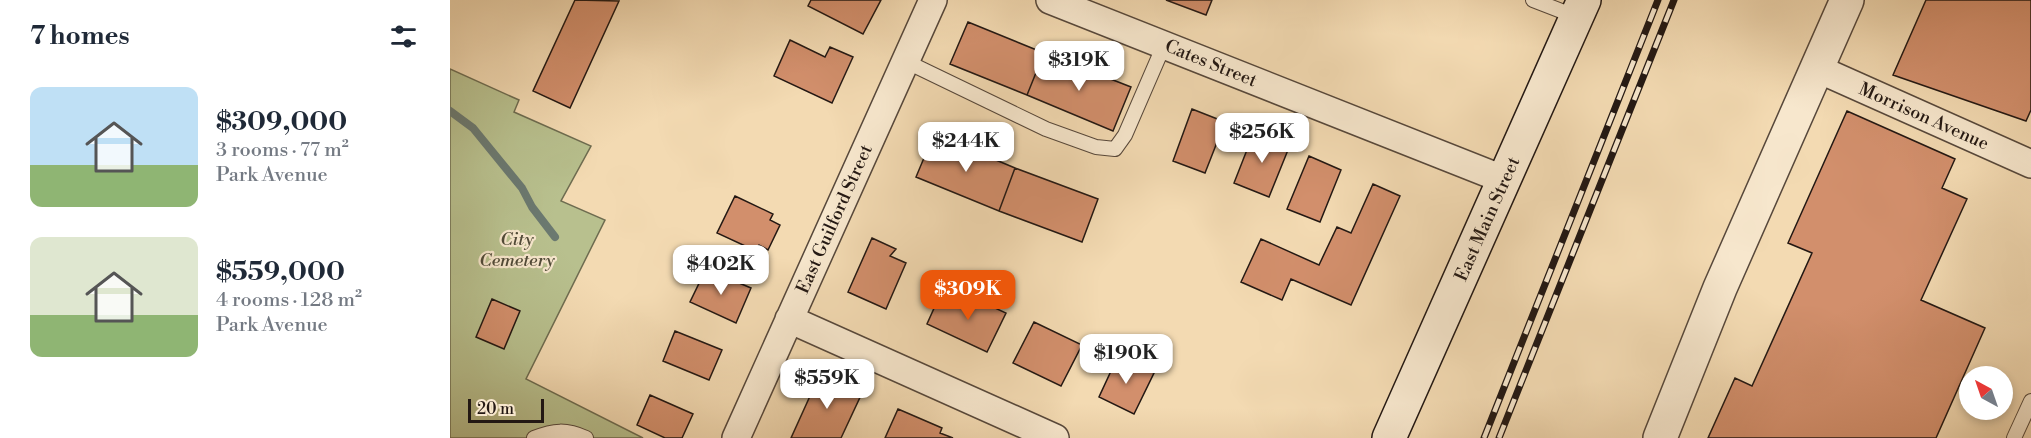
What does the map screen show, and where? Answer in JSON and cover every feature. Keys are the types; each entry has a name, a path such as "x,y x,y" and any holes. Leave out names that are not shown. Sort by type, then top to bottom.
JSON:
{"street":[{"name":"East Guilford Street","path":"736,438 933,0"},
{"name":"Cates Street","path":"1050,0 1505,180"},
{"path":"1660,438 1720,288 1847,0"},
{"name":"East Main Street","path":"1389,438 1580,9"},
{"name":"Morrison Avenue","path":"1816,68 2031,164"},
{"path":"789,319 1055,438"}],"lane":[{"path":"1533,0 1580,9"},
{"path":"905,61 1046,129 1096,147 1116,149 1125,135 1164,45"},
{"path":"2014,438 2031,401"},
{"path":"534,438 548,432 571,431 586,438"}],"green space":[{"name":"City Cemetery","path":"450,69 519,100 514,112 591,146 561,201 605,220 526,379 643,438 450,438"}],"building":[{"path":"575,0 619,1 570,108 533,91"},
{"path":"811,0 881,0 863,34 808,6"},
{"path":"1166,0 1212,0 1206,15"},
{"path":"1926,0 2031,0 2031,110 2026,121 1893,75"},
{"path":"968,22 1044,53 1027,95 950,64"},
{"path":"790,40 825,57 830,47 853,57 832,103 774,76"},
{"path":"1044,53 1131,87 1113,131 1027,95"},
{"path":"1192,109 1225,122 1205,173 1173,161"},
{"path":"1847,111 1955,159 1942,188 1967,199 1921,300 1985,328 1968,366 1959,366 1959,386 1936,438 1708,438 1735,378 1752,386 1812,253 1788,243"},
{"path":"1254,132 1290,145 1269,197 1234,183"},
{"path":"934,134 1015,168 999,211 916,177"},
{"path":"1309,156 1341,170 1320,222 1287,209"},
{"path":"1015,168 1098,199 1082,242 999,211"},
{"path":"1373,184 1400,196 1351,305 1291,279 1282,300 1241,282 1261,239 1319,265 1337,227 1351,233"},
{"path":"735,196 773,214 770,220 780,225 768,250 759,245 756,251 717,233"},
{"path":"872,238 896,249 890,256 906,263 886,309 848,292"},
{"path":"706,269 751,288 736,323 690,302"},
{"path":"965,294 1006,313 987,352 927,324 940,295 961,304"},
{"path":"492,299 520,311 504,349 476,337"},
{"path":"1034,322 1082,345 1061,386 1013,363"},
{"path":"675,331 722,350 709,380 663,361"},
{"path":"1118,356 1154,373 1134,414 1099,397"},
{"path":"820,374 862,393 841,438 791,438"},
{"path":"650,395 693,414 682,438 665,438 637,425"},
{"path":"898,409 942,428 940,433 953,438 885,438"}],"waterway":[{"path":"450,111 473,128 522,188 532,207 555,237"}],"railway":[{"path":"1484,438 1658,0"},
{"path":"1499,438 1674,0"}]}
